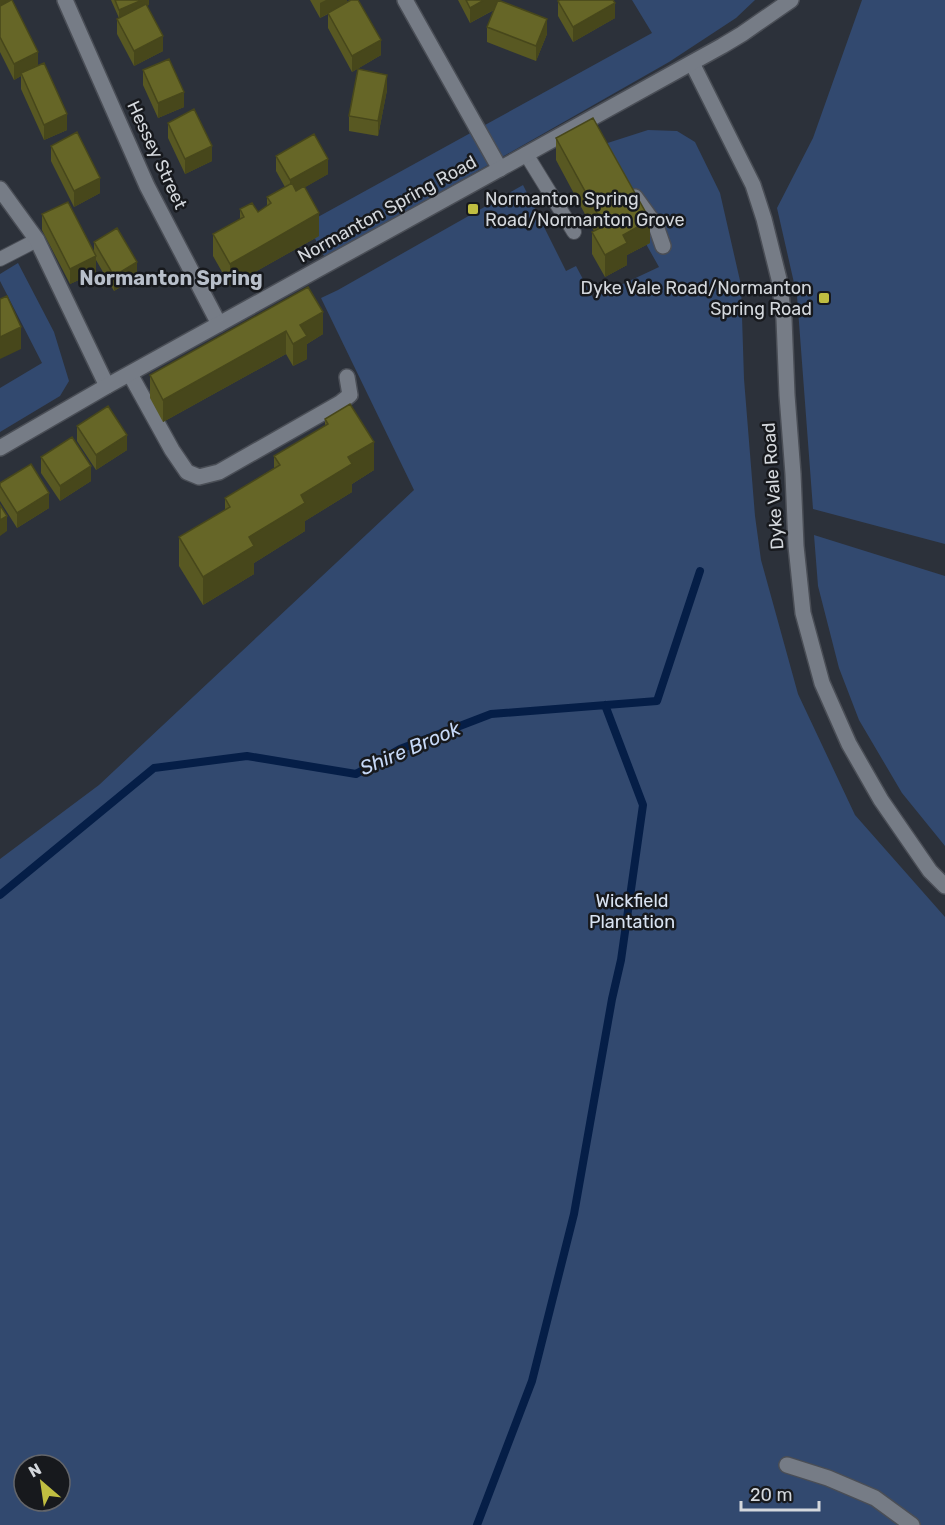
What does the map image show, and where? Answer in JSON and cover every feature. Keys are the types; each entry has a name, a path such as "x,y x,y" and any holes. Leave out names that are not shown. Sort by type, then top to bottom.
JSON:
{"street":[{"name":"Hessey Street","path":"65,0 147,186 219,324"},
{"path":"405,0 500,169"},
{"name":"Normanton Spring Road","path":"0,448 107,386 692,63 742,34 791,0"},
{"name":"Dyke Vale Road","path":"692,63 753,185 779,279 784,320 787,395 803,613 822,683 849,744 881,800 930,871 945,886"},
{"path":"591,118 599,133"},
{"path":"626,182 656,226 663,246"},
{"path":"0,189 37,240 107,386"},
{"path":"130,374 172,450 187,472 199,477 219,472 340,403 350,395 347,377"},
{"path":"787,1465 875,1497 912,1525"}],"lane":[{"path":"526,154 574,232"},
{"path":"0,259 37,240"}],"green space":[{"path":"632,0 755,0 736,18 669,62 325,258 307,223 652,33"},
{"path":"862,0 945,0 945,544 813,509 797,296 777,208 813,138"},
{"name":"Wickfield Plantation","path":"648,130 677,131 695,142 720,193 741,285 744,379 755,516 761,560 798,694 855,815 945,917 945,1525 0,1525 0,859 99,785 414,490 321,298 523,185 566,271 576,266 593,298 659,267 592,148"},
{"path":"18,263 54,332 69,381 60,396 0,432 0,388 42,363 0,281 0,274"},
{"path":"814,535 945,576 945,846 902,793 859,720 839,668 818,586"}],"building":[{"path":"12,0 38,52 14,64 0,37 0,6"},
{"path":"115,0 142,0 119,10"},
{"path":"351,0 358,0 381,40 352,56 328,13"},
{"path":"466,0 484,0 470,8"},
{"path":"498,0 547,19 536,46 487,27"},
{"path":"613,0 615,3 573,27 558,1"},
{"path":"146,4 163,36 134,51 117,19"},
{"path":"169,59 184,92 158,103 143,70"},
{"path":"44,63 67,114 44,125 21,73"},
{"path":"358,69 387,75 378,121 349,116"},
{"path":"194,109 212,146 185,159 168,123"},
{"path":"593,118 650,220 623,235 627,243 605,255 592,232 604,226 556,138"},
{"path":"77,132 100,178 74,191 51,146"},
{"path":"314,134 328,159 290,180 276,156"},
{"path":"292,183 296,191 304,186 319,213 230,264 213,234 244,217 240,209 252,203 258,212 271,203 267,197"},
{"path":"68,202 96,256 70,269 42,214"},
{"path":"117,228 137,262 114,276 94,242"},
{"path":"308,287 323,312 300,325 307,336 293,344 286,331 163,400 150,375"},
{"path":"7,296 21,327 0,337 0,299"},
{"path":"350,404 374,442 348,457 352,464 301,495 305,503 249,537 254,546 203,577 179,537 230,507 225,498 280,465 274,456 328,424 325,419"},
{"path":"108,406 127,435 96,455 77,426"},
{"path":"72,437 91,466 60,486 41,457"},
{"path":"31,464 49,493 17,513 0,483"},
{"path":"0,505 7,516 0,520"}],"waterway":[{"name":"Shire Brook","path":"0,895 154,768 247,756 356,774 400,749 491,714 657,701 700,571"},
{"path":"477,1525 532,1381 574,1214 621,960 643,805 605,705"}],"place":[{"name":"Normanton Spring Road/Normanton Grove","path":"473,209"},
{"name":"Dyke Vale Road/Normanton Spring Road","path":"824,298"}],"district":[{"name":"Normanton Spring","path":"171,278"}]}
